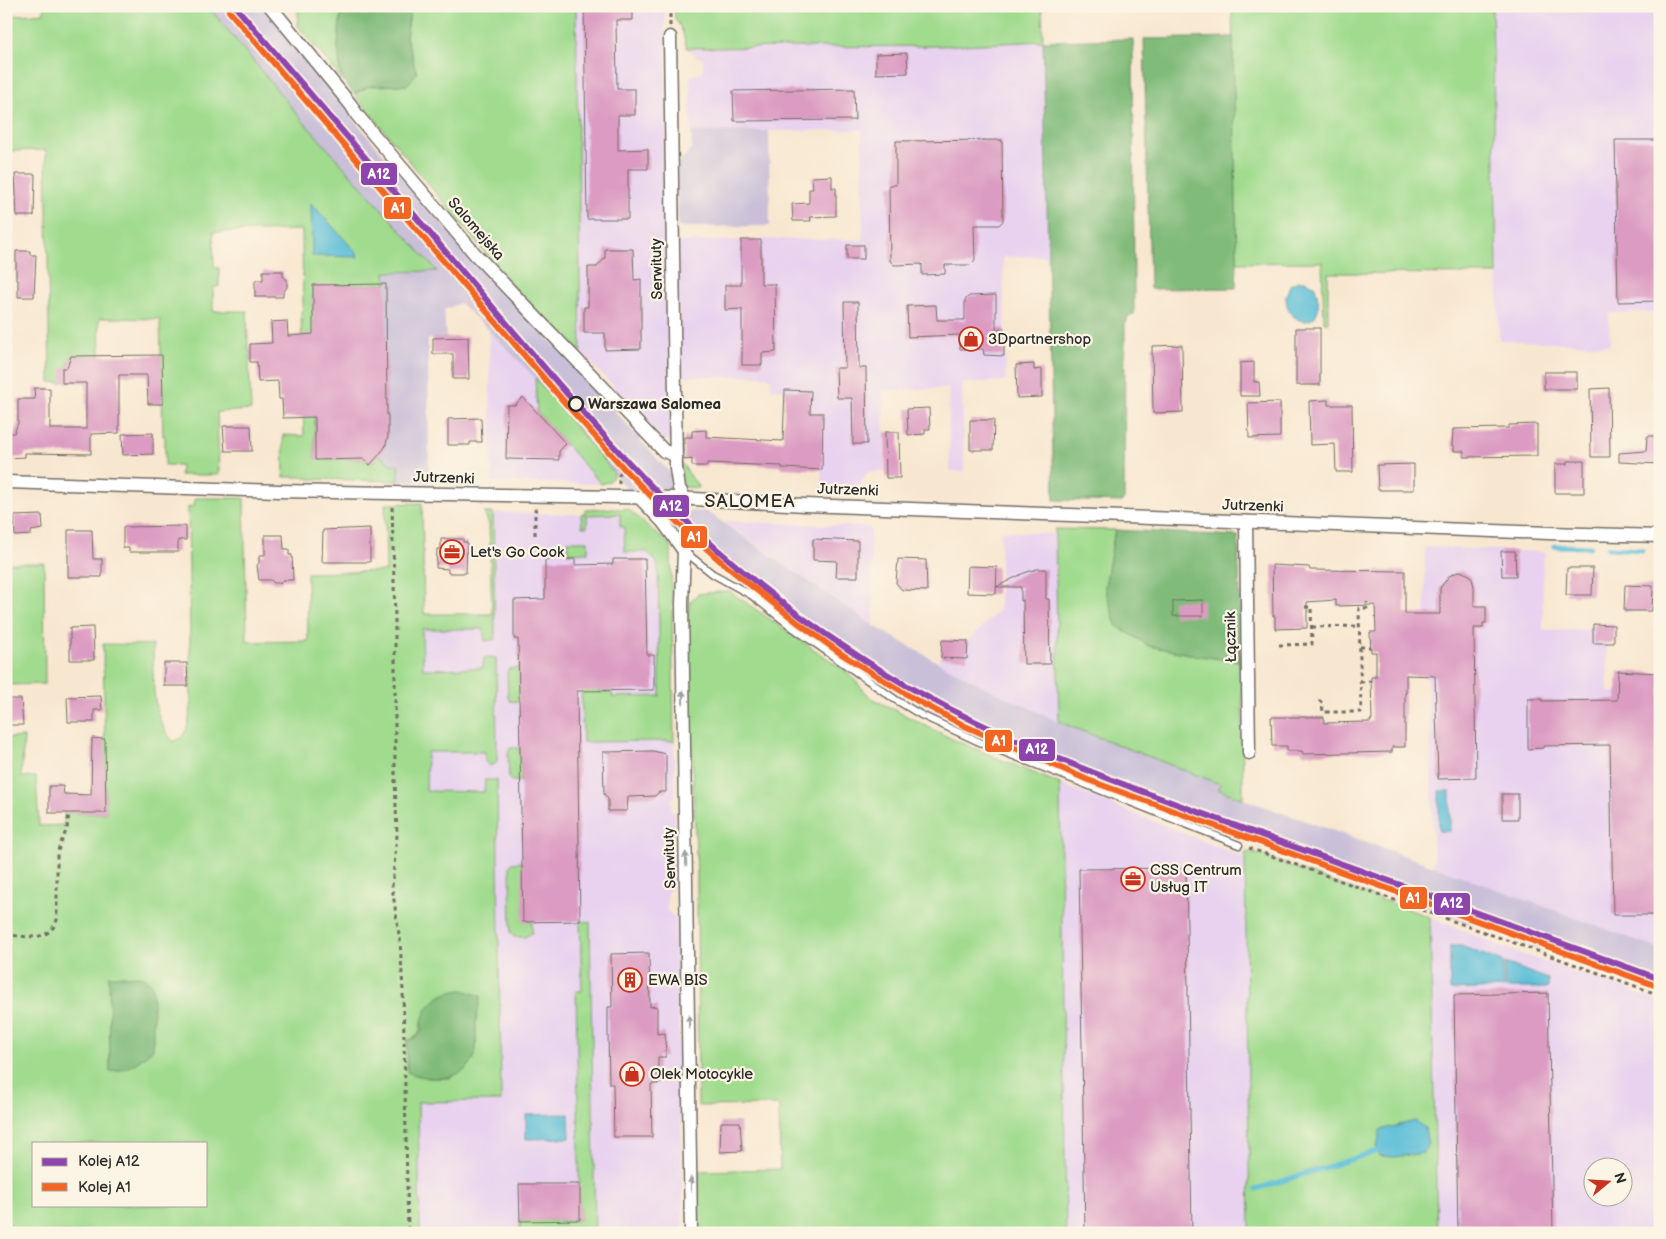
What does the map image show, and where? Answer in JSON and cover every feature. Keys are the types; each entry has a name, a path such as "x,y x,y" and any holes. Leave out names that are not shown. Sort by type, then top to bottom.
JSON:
{"street":[{"name":"Salomejska","path":"270,6 351,105 357,115 475,254 664,451 675,455"},
{"name":"Serwituty","path":"670,37 675,455 678,488 685,499"},
{"name":"Jutrzenki","path":"6,482 685,499 1246,522 1660,536"},
{"path":"640,498 663,522 684,551"},
{"name":"Łącznik","path":"1246,522 1249,752"},
{"name":"Serwituty","path":"684,551 682,604 691,1233"}],"lane":[{"path":"684,551 714,574 751,595 792,627 896,700 921,714 986,745 1239,845"}],"path":[{"path":"620,488 619,475 623,471"},
{"path":"391,493 395,618 397,835 392,887 400,941 403,990 408,1233"},
{"path":"535,513 536,535"},
{"path":"1318,700 1322,703 1322,712 1361,712 1359,608 1367,608 1367,602"},
{"path":"1279,645 1312,644 1311,607 1304,607"},
{"path":"1312,627 1359,626"},
{"path":"1360,647 1371,647"},
{"path":"1360,682 1371,681"},
{"path":"6,935 42,936 54,928 57,920 57,856 59,847 68,829 69,813"},
{"path":"1239,845 1270,854 1660,995"}],"shaded area":[{"path":"208,6 263,6 349,110 355,121 474,261 566,357 671,474 674,484 670,490 628,491 535,378 460,303 444,310 446,339 428,339 429,482 310,479 301,311 303,311 302,230"},
{"path":"576,6 665,6 668,251 664,253 664,267 668,269 669,311 667,314 667,324 669,326 671,441 664,440 581,352"},
{"path":"1492,6 1660,6 1660,312 1609,313 1610,345 1499,340"},
{"path":"1043,41 1049,256 1003,257 1006,381 962,383 964,472 950,471 948,388 883,390 885,471 868,472 858,489 852,492 821,491 822,458 824,457 824,452 822,452 823,413 810,412 811,391 771,389 771,379 767,376 680,377 678,242 770,239 863,240 862,130 691,132 690,76 703,72 703,58 697,57 687,48 940,46"},
{"path":"769,131 770,226 678,227 677,164 692,148 691,132"},
{"path":"489,330 535,378 537,412 601,484 492,482"},
{"path":"585,509 628,509 671,546 675,796 671,798 671,810 675,813 675,836 668,838 668,846 675,846 676,884 667,893 667,911 677,919 683,1233 420,1233 418,1101 501,1101 497,797 414,798 413,614 494,614 493,513 582,514 585,513"},
{"path":"706,511 874,626 991,690 1059,722 1220,784 1218,789 1243,799 1434,866 1660,949 1660,992 1254,845 1056,768 931,712 866,673 776,607 691,539 665,513"},
{"path":"723,521 870,527 874,626"},
{"path":"1001,531 1055,534 1059,722 939,663 939,658 967,659 968,641 999,610"},
{"path":"1425,547 1546,552 1543,560 1543,631 1593,629 1594,643 1607,644 1608,692 1617,692 1618,671 1660,673 1660,949 1434,866 1428,679 1425,678"},
{"path":"1060,784 1245,858 1250,1233 1066,1233"},
{"path":"1430,917 1521,954 1620,986 1660,1002 1660,1233 1437,1233"}],"green space":[{"path":"44,6 208,6 301,119 437,271 385,272 386,284 313,286 315,459 364,459 370,465 379,455 391,464 398,464 399,481 284,477 283,435 304,436 301,311 303,311 302,230 213,232 214,267 219,268 219,286 213,288 213,311 247,311 248,349 250,350 251,410 217,412 219,475 180,475 181,465 165,465 160,319 99,318 100,357 71,356 62,383 50,382 46,150 6,151 6,16 44,13"},
{"path":"298,6 347,6 340,19 338,47 341,78 298,26"},
{"path":"347,6 408,6 410,13 406,37 417,73 407,85 370,86 354,94 341,78 338,47 340,19"},
{"path":"408,6 576,6 581,352 564,339 516,290 354,94 370,86 407,85 413,57 406,37 410,13"},
{"path":"675,6 1042,6 1043,41 940,46 687,48 682,30 675,18"},
{"path":"1232,6 1492,6 1497,274 1328,273 1328,322 1324,322 1322,262 1237,263"},
{"path":"1233,37 1236,288 1150,289 1144,39"},
{"path":"1133,39 1134,315 1129,315 1125,323 1124,500 1121,502 1054,500 1043,41"},
{"path":"535,378 614,473 610,481 601,484 537,412"},
{"path":"679,460 698,486 699,488 684,487"},
{"path":"195,498 244,498 247,642 308,641 307,573 386,571 385,504 422,503 424,614 492,614 489,524 484,513 493,513 495,639 485,641 483,629 422,629 423,669 483,668 484,658 496,658 497,762 494,765 488,765 485,762 485,752 427,752 426,791 484,792 485,780 497,780 501,1101 418,1102 420,1233 6,1233 6,738 24,737 21,777 36,777 39,826 64,825 64,813 106,813 103,644 153,645 153,683 156,708 165,731 173,741 182,736 189,721 191,705 188,507 194,506","holes":["421,1023 476,1024 476,1044 450,1078 427,1078 407,1041 418,1035"]},
{"path":"585,509 628,509 671,546 674,741 583,742 581,676 598,675 599,692 612,692 612,697 660,696 658,565 647,552 625,552 624,527 620,526 620,514 587,515 587,527 582,527 581,514 585,513"},
{"path":"1055,529 1115,530 1105,587 1116,625 1149,646 1242,662 1243,799 1218,789 1220,784 1059,722"},
{"path":"1115,530 1238,536 1242,662 1149,646 1116,625 1105,587"},
{"path":"568,541 588,541 588,552 568,553"},
{"path":"6,563 44,563 45,684 6,685"},
{"path":"729,591 847,672 871,698 952,739 1060,784 1066,1233 782,1233 781,1231 699,1233 699,1171 780,1169 779,1105 698,1106 697,874 686,625 690,601 698,594"},
{"path":"519,668 520,702 510,701 508,698 507,672 509,669"},
{"path":"510,748 520,748 521,781 509,779 508,754"},
{"path":"1248,852 1262,855 1430,917 1437,1233 1250,1233 1245,854"},
{"path":"522,862 532,922 532,933 525,937 514,937 511,933 510,866 512,863"},
{"path":"580,921 590,922 595,1233 520,1233 520,1221 580,1220 576,991 582,991"},
{"path":"109,976 138,976 145,978 153,987 153,1049 133,1065 110,1072"},
{"path":"463,990 481,996 476,1023 475,1054 469,1066 454,1076 444,1078 425,1077 407,1072 407,1041 420,1033 424,1014 428,1008 443,995"}],"water":[{"path":"311,203 357,253 358,257 312,256"},
{"path":"1298,281 1305,281 1314,285 1318,300 1318,311 1313,318 1307,321 1299,320 1288,307 1286,296 1290,285"},
{"path":"1439,791 1450,791 1450,831 1439,831"},
{"path":"1450,946 1461,946 1503,962 1503,988 1450,990"},
{"path":"1505,963 1548,979 1548,988 1505,988"},
{"path":"569,1114 570,1138 526,1139 526,1115"},
{"path":"1415,1121 1425,1128 1428,1145 1423,1153 1395,1157 1380,1156 1377,1149 1380,1130"}],"building":[{"path":"584,6 633,6 633,20 616,20 617,89 635,89 635,115 618,115 618,150 648,149 648,169 628,169 628,219 587,219"},
{"path":"907,53 908,73 876,74 876,54"},
{"path":"854,89 855,120 734,121 733,91"},
{"path":"1002,140 1003,221 999,225 974,225 975,260 970,265 945,265 945,274 922,275 922,264 894,265 890,261 889,185 896,185 896,141"},
{"path":"1615,140 1660,140 1660,301 1618,302"},
{"path":"15,174 35,174 34,216 17,216"},
{"path":"832,176 832,188 836,188 836,216 810,217 811,221 793,221 792,204 809,203 809,189 813,189 812,177"},
{"path":"741,240 761,240 761,284 775,284 776,352 762,353 762,365 742,365 742,309 725,310 725,285 741,285"},
{"path":"847,245 864,245 864,259 847,259"},
{"path":"605,249 633,249 634,280 641,279 641,349 605,350 605,333 584,333 584,307 588,307 588,267 597,267 605,258"},
{"path":"16,251 30,251 30,255 36,255 34,297 18,297"},
{"path":"263,271 283,271 283,276 287,280 287,287 283,297 255,297 255,280 263,280"},
{"path":"386,284 388,437 385,447 370,465 364,459 315,460 315,417 283,418 282,399 279,399 278,381 258,382 257,362 250,362 250,344 272,343 271,322 287,321 288,336 313,334 313,285"},
{"path":"996,295 996,329 1004,328 1004,356 984,355 983,349 960,349 960,335 908,337 907,306 936,305 937,320 965,320 965,300 969,296"},
{"path":"844,302 858,302 859,368 866,368 867,444 853,444 852,398 837,398 836,368 845,368"},
{"path":"1296,328 1320,328 1320,385 1296,385"},
{"path":"468,337 469,379 453,379 453,354 433,354 433,338"},
{"path":"1182,345 1183,412 1153,413 1152,346"},
{"path":"162,355 163,404 148,404 147,375 119,375 119,433 91,434 91,454 25,453 25,457 8,458 7,433 14,433 18,423 18,399 35,399 34,388 50,388 50,429 86,429 86,383 62,383 62,368 67,368 71,356"},
{"path":"1254,362 1254,382 1259,382 1260,396 1240,396 1240,363"},
{"path":"1034,364 1034,370 1042,369 1042,397 1017,398 1016,365"},
{"path":"1544,372 1577,372 1577,389 1544,389"},
{"path":"1609,388 1610,457 1591,457 1590,389"},
{"path":"785,390 811,391 810,413 823,413 822,470 782,468 782,466 707,463 707,466 692,466 692,459 684,460 684,437 692,437 692,431 706,430 706,437 783,441"},
{"path":"523,397 566,444 559,451 559,460 506,459 507,405 515,405"},
{"path":"1328,400 1328,405 1352,405 1353,472 1336,472 1335,444 1310,445 1309,401"},
{"path":"1280,402 1280,437 1249,438 1248,403"},
{"path":"929,408 930,429 925,429 925,434 908,435 907,409"},
{"path":"481,418 482,442 470,442 470,445 448,445 448,419"},
{"path":"970,420 994,420 993,450 970,450"},
{"path":"1537,424 1537,456 1464,457 1464,451 1454,451 1454,446 1452,446 1453,429 1509,428 1509,425"},
{"path":"223,426 251,426 252,451 225,451"},
{"path":"885,432 899,432 900,478 886,478"},
{"path":"153,433 153,454 123,455 122,434"},
{"path":"1647,436 1660,436 1660,464 1619,462 1619,453 1646,451"},
{"path":"1567,461 1584,461 1584,493 1555,493 1555,464 1567,464"},
{"path":"1414,464 1414,490 1378,490 1377,465"},
{"path":"42,515 43,529 31,531 31,535 15,536 14,516"},
{"path":"186,526 186,540 178,540 178,552 129,552 129,548 123,548 123,527"},
{"path":"370,528 370,562 322,562 323,530"},
{"path":"68,530 92,530 93,559 102,559 102,577 68,577"},
{"path":"265,535 283,535 284,549 289,549 289,555 292,555 293,580 283,580 280,583 274,583 271,580 259,580 257,565 259,563 259,555 265,555"},
{"path":"441,539 463,539 463,542 467,542 466,573 448,573 448,569 436,568 437,549 441,549"},
{"path":"813,539 858,541 858,577 836,577 837,561 813,560"},
{"path":"1501,551 1515,551 1516,576 1502,576"},
{"path":"545,559 575,559 575,565 613,564 613,559 645,559 647,655 654,655 654,690 577,691 580,921 523,922 518,639 514,639 514,600 545,599"},
{"path":"898,559 926,560 927,591 902,590 896,583"},
{"path":"1272,565 1309,567 1310,570 1405,571 1405,614 1440,614 1440,588 1449,576 1460,571 1470,575 1474,586 1474,606 1486,606 1486,623 1483,623 1483,628 1474,628 1476,778 1438,779 1435,676 1406,675 1405,747 1392,747 1392,752 1303,754 1302,751 1287,751 1287,746 1272,746 1271,717 1324,717 1324,723 1371,722 1371,677 1376,677 1376,652 1371,652 1370,632 1376,632 1375,605 1336,606 1336,600 1307,602 1307,628 1275,629"},
{"path":"968,566 997,567 996,594 967,593"},
{"path":"1567,568 1593,568 1592,595 1566,595"},
{"path":"1037,569 1046,569 1046,599 1049,599 1050,664 1024,664 1021,587 996,587 1024,573"},
{"path":"1625,585 1653,586 1652,611 1624,611"},
{"path":"1203,600 1203,616 1173,616 1173,601"},
{"path":"1593,624 1614,625 1614,643 1593,643"},
{"path":"93,627 94,660 70,660 70,628"},
{"path":"942,640 968,641 967,659 941,658"},
{"path":"164,663 187,663 188,686 164,686"},
{"path":"1618,671 1660,673 1660,915 1613,915 1610,745 1543,746 1543,748 1528,749 1528,699 1542,699 1542,701 1617,700"},
{"path":"101,696 102,710 94,710 94,722 68,722 67,697"},
{"path":"6,699 21,699 23,725 6,725"},
{"path":"92,738 105,739 106,813 49,813 49,786 63,786 64,794 91,795"},
{"path":"653,751 666,754 666,792 659,792 655,796 628,797 627,811 608,811 608,799 604,794 603,752"},
{"path":"1502,794 1518,794 1518,819 1502,819"},
{"path":"1186,868 1192,1233 1085,1233 1079,869"},
{"path":"649,953 650,1007 657,1006 657,1034 665,1033 666,1057 658,1057 658,1084 651,1084 652,1137 614,1137 613,1084 609,1084 608,1034 608,1007 612,1007 611,954"},
{"path":"1548,993 1553,1233 1458,1233 1454,995"},
{"path":"721,1122 740,1122 742,1151 720,1152"},
{"path":"519,1184 580,1184 580,1220 520,1221"}],"waterway":[{"path":"1555,546 1590,547"},
{"path":"1608,548 1642,550"},
{"path":"1256,1189 1378,1151"}],"rail line":[{"name":"A12","path":"235,6 547,371 642,477 731,561 822,632 894,678 942,705 1042,752 1197,812 1660,979"},
{"name":"A1","path":"229,11 566,404 627,472 678,523 726,566 797,622 843,655 916,700 965,726 1088,780 1657,986"}],"place":[{"name":"3Dpartnershop","path":"971,339"},
{"name":"Warszawa Salomea","path":"576,404"},
{"name":"Let's Go Cook","path":"452,552"},
{"name":"CSS Centrum Usług IT","path":"1133,879"},
{"name":"EWA BIS","path":"630,980"},
{"name":"Olek Motocykle","path":"632,1074"}],"district":[{"name":"SALOMEA","path":"750,501"}]}
